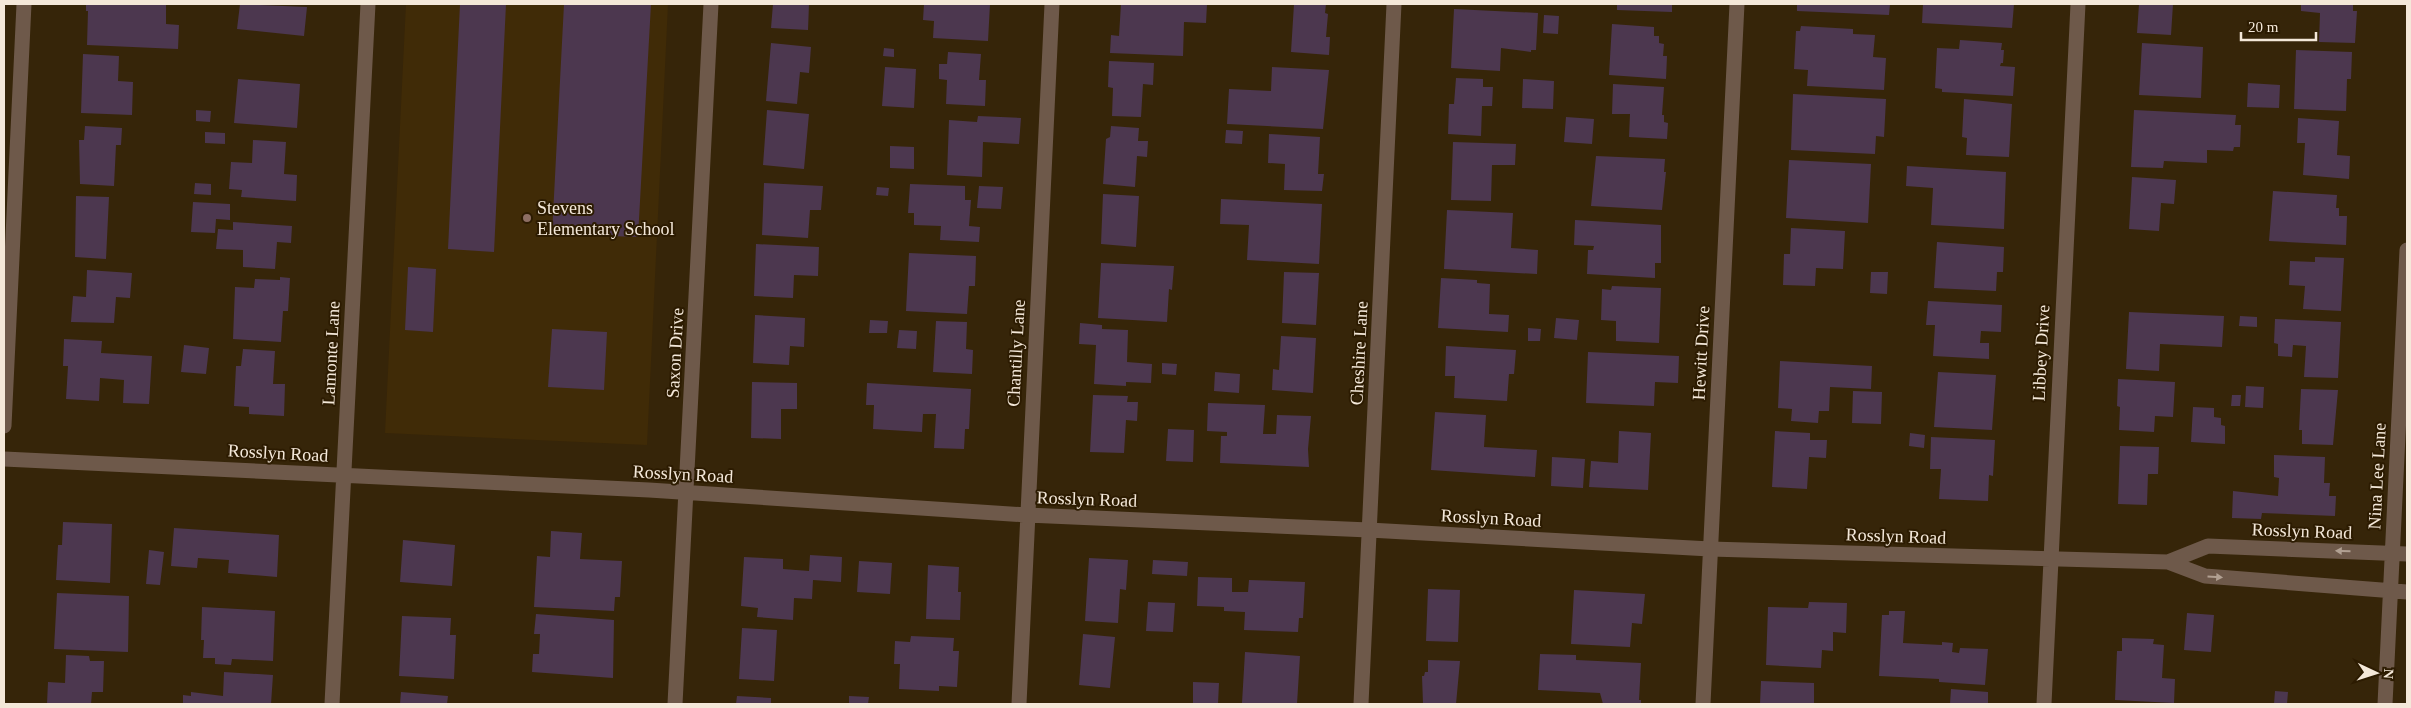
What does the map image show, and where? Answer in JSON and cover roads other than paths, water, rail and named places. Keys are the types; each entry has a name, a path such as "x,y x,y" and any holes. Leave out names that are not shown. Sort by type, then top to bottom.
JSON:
{"street":[{"path":"4,426 24,4"},
{"name":"Lamonte Lane","path":"332,704 368,4"},
{"name":"Saxon Drive","path":"675,704 711,4"},
{"name":"Chantilly Lane","path":"1019,704 1052,4"},
{"name":"Cheshire Lane","path":"1361,704 1394,4"},
{"name":"Hewitt Drive","path":"1702,704 1737,4"},
{"name":"Libbey Drive","path":"2044,704 2078,4"},
{"name":"Nina Lee Lane","path":"2385,704 2407,250"},
{"name":"Rosslyn Road","path":"4,459 687,492 1027,515 1369,530 1710,549 2168,562 2205,576 2407,592"},
{"name":"Rosslyn Road","path":"2168,562 2208,546 2407,554"}],"place":[{"name":"Stevens Elementary School","path":"527,218"}]}
